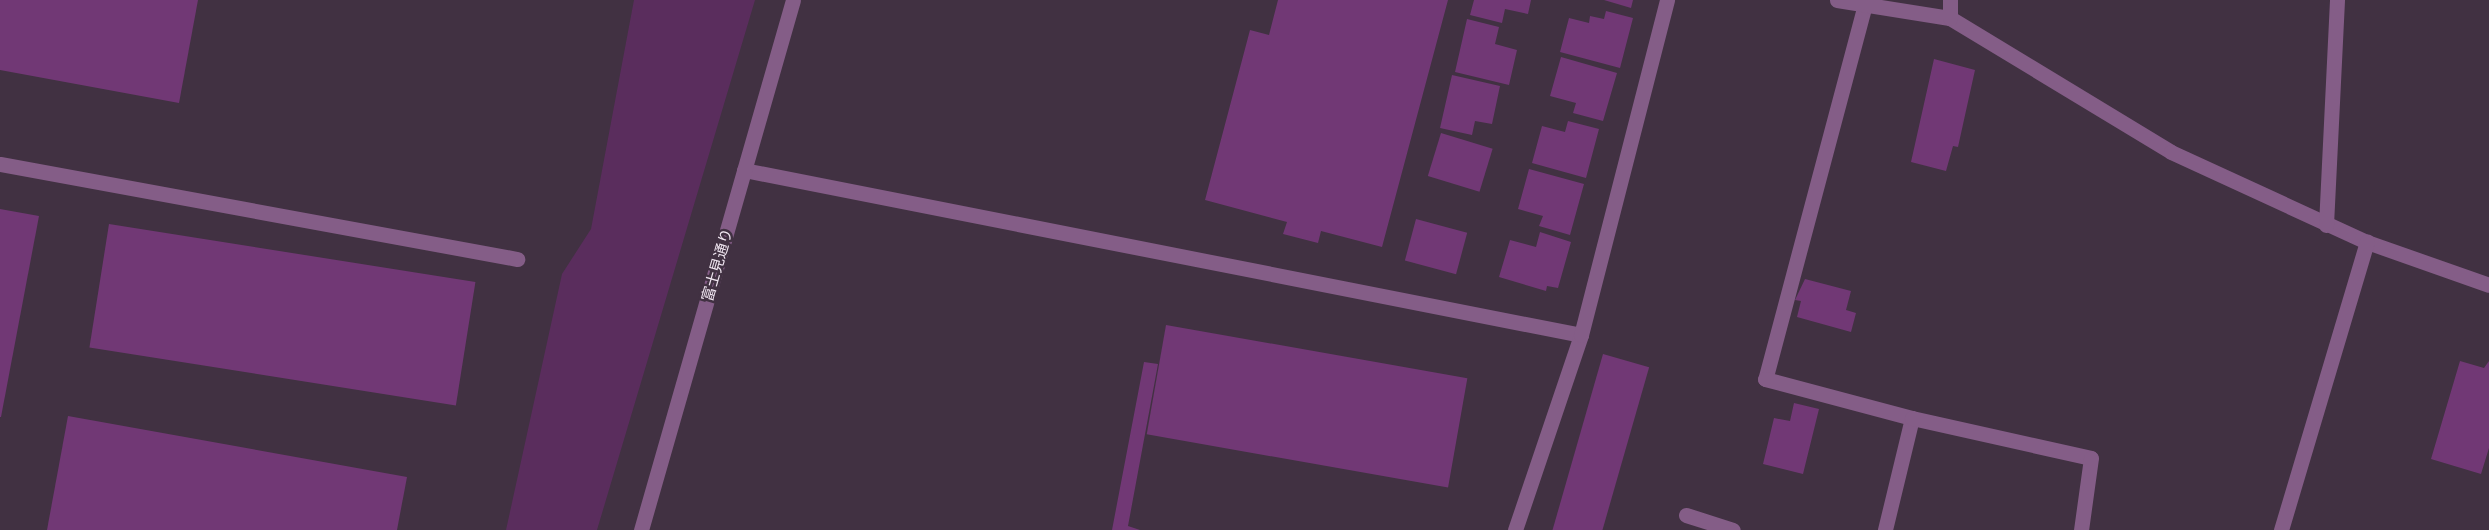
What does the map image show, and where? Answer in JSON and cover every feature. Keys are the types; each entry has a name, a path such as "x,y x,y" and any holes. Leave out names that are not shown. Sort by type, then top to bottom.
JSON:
{"street":[{"name":"富士見通り","path":"641,530 793,0"},
{"path":"1515,530 1581,335 1668,0"},
{"path":"1836,0 1864,8 1950,18 2171,152 2326,225 2489,285"},
{"path":"1950,0 1950,18"},
{"path":"2326,225 2337,0"},
{"path":"1864,8 1765,379 1912,418 2091,458 2081,530"},
{"path":"0,164 517,259"},
{"path":"744,170 1581,335"},
{"path":"2281,530 2367,242"},
{"path":"1885,530 1912,418"},
{"path":"1686,515 1733,530"}],"shaded area":[{"path":"634,0 755,0 597,530 506,530 562,274 591,229"}],"building":[{"path":"0,0 198,0 179,103 0,70"},
{"path":"1278,0 1448,0 1382,247 1321,231 1318,243 1283,234 1287,222 1205,200 1250,30 1269,35"},
{"path":"1474,0 1531,0 1528,14 1505,9 1502,23 1470,15"},
{"path":"1604,0 1633,0 1631,8"},
{"path":"1606,11 1633,18 1620,68 1560,52 1569,18 1589,23 1590,16 1604,19"},
{"path":"1467,19 1499,27 1495,44 1517,50 1509,85 1455,72"},
{"path":"1561,57 1617,73 1603,121 1573,113 1576,103 1550,96"},
{"path":"1934,59 1975,70 1958,147 1953,146 1946,171 1911,162"},
{"path":"1452,75 1500,86 1492,124 1475,121 1472,135 1440,128"},
{"path":"1568,121 1599,129 1586,178 1532,163 1542,126 1565,132"},
{"path":"1441,133 1493,149 1479,192 1428,176"},
{"path":"1529,169 1584,184 1570,235 1539,226 1543,216 1518,209"},
{"path":"0,209 39,216 1,417 0,417"},
{"path":"1416,219 1467,233 1456,274 1405,261"},
{"path":"109,224 475,282 456,405 89,347"},
{"path":"1540,232 1571,242 1558,288 1547,286 1546,291 1499,277 1510,240 1536,247"},
{"path":"1805,279 1851,291 1846,310 1856,313 1851,332 1797,317 1801,301 1795,300"},
{"path":"1166,325 1467,378 1448,487 1147,434"},
{"path":"1603,354 1649,367 1602,530 1553,530"},
{"path":"2460,361 2484,368 2489,361 2489,448 2481,474 2431,459"},
{"path":"1144,362 1158,364 1128,526 1140,530 1112,530"},
{"path":"1794,403 1819,409 1803,474 1763,464 1774,418 1790,421"},
{"path":"68,416 407,477 397,530 47,530"}]}
